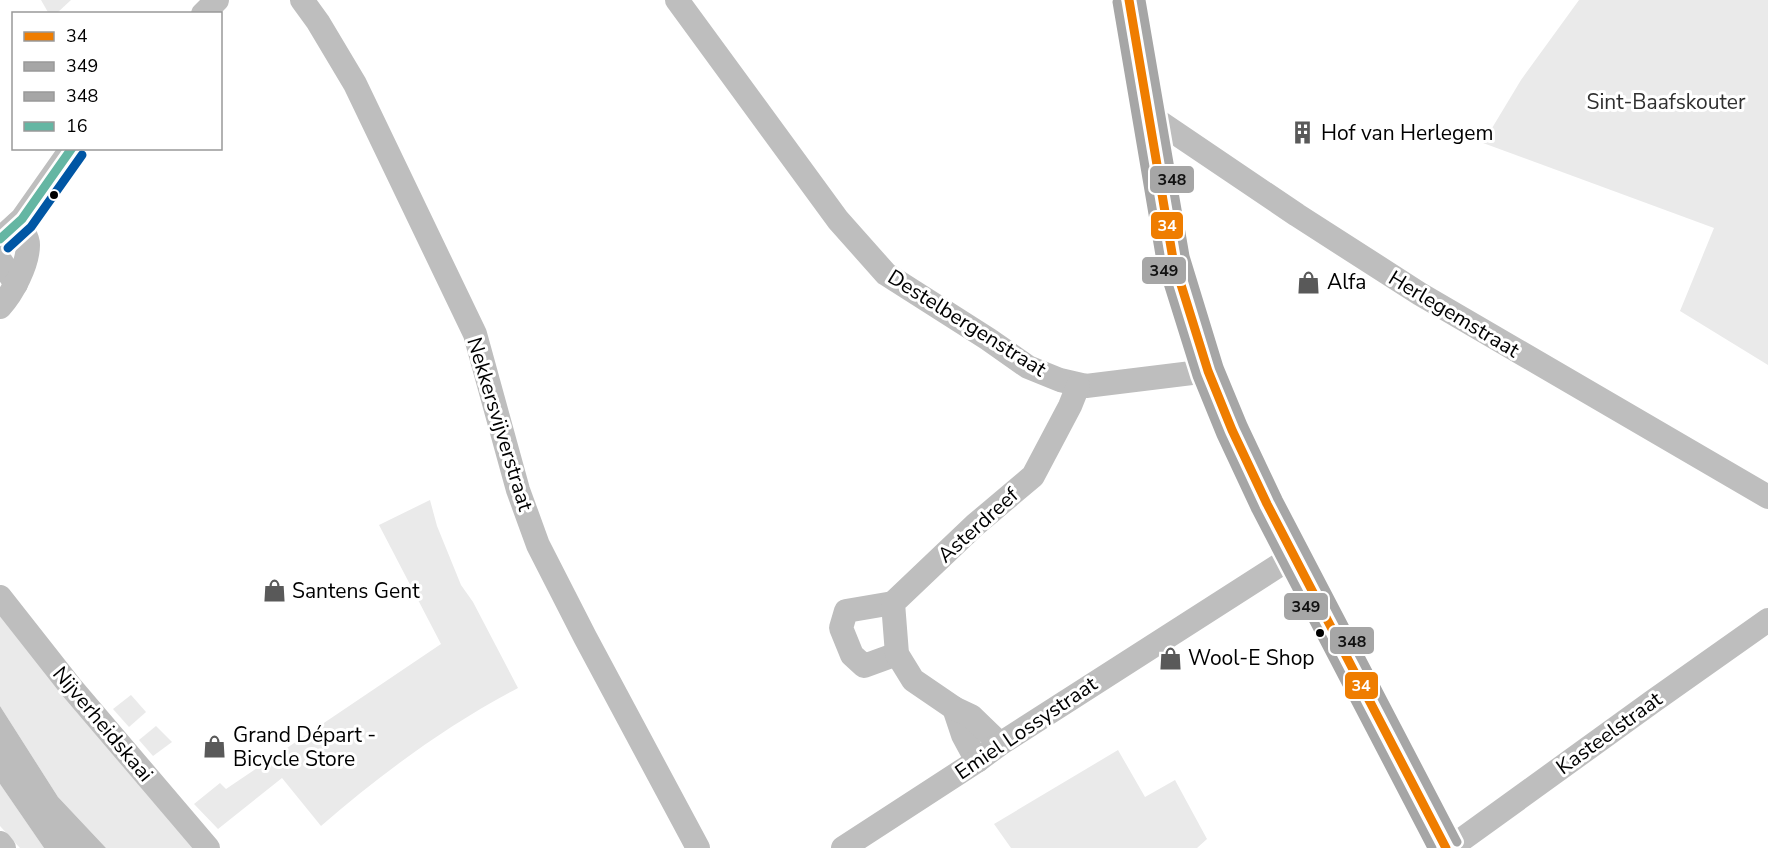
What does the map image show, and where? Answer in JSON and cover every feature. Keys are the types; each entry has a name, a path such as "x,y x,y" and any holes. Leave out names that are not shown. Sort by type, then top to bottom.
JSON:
{"main road":[{"path":"1129,0 1173,259 1208,371 1232,430 1267,504 1448,848"}],"street":[{"path":"205,12 217,0"},
{"name":"Nekkersvijverstraat","path":"302,0 355,84 475,334 518,490 538,544 698,848"},
{"name":"Destelbergenstraat","path":"677,0 838,220 886,274 1028,367 1069,383 1208,371"},
{"name":"Herlegemstraat","path":"1149,115 1297,215 1420,294 1768,497"},
{"path":"0,307 9,297 21,274 28,244 24,233 9,231 70,150"},
{"path":"0,260 16,284"},
{"name":"Asterdreef","path":"893,603 975,525 1033,476 1052,438 1056,397 1069,383"},
{"name":"Emiel Lossystraat","path":"843,848 1000,744 1295,555"},
{"name":"Nijverheidskaai","path":"0,597 70,686 208,848"},
{"path":"897,654 864,666 852,655 841,628 846,612 893,603 897,654 913,680 954,708 971,716 1000,744"},
{"name":"Kasteelstraat","path":"1448,848 1768,620"},
{"path":"954,708 963,735 977,761"},
{"path":"0,843 4,848"}],"green space":[{"path":"41,0 71,0 58,12 48,12"},
{"name":"Sint-Baafskouter","path":"1579,0 1768,0 1768,365 1680,311 1714,228 1483,143 1521,80"},
{"path":"430,500 437,526 461,585 473,602 518,688 415,751 321,826 282,778 218,829 194,804 220,783 226,789 441,644 379,525"},
{"path":"0,611 197,848 106,848 58,797 0,706"},
{"path":"131,695 146,712 129,727 113,709"},
{"path":"156,726 172,742 153,756 139,740"},
{"path":"1118,750 1145,797 1175,780 1207,839 1197,848 1011,848 994,824"},
{"path":"0,784 44,848 20,848 0,826"}],"shaded area":[{"path":"0,706 58,797 106,848 44,848 0,784"}],"transit line":[{"name":"34","path":"1129,0 1173,259 1208,371 1232,430 1267,504 1446,848"},
{"name":"348","path":"1141,0 1185,256 1219,367 1278,499 1457,842"},
{"name":"349","path":"1117,2 1161,261 1197,376 1221,435 1256,510 1432,848"},
{"name":"16","path":"0,239 22,219 71,150"},
{"path":"8,248 31,227 82,155"}],"place":[{"name":"Hof van Herlegem","path":"1303,133"},
{"name":"Alfa","path":"1309,282"},
{"name":"Santens Gent","path":"274,591"},
{"name":"Wool-E Shop","path":"1170,658"},
{"name":"Grand Départ - Bicycle Store","path":"215,747"}]}
